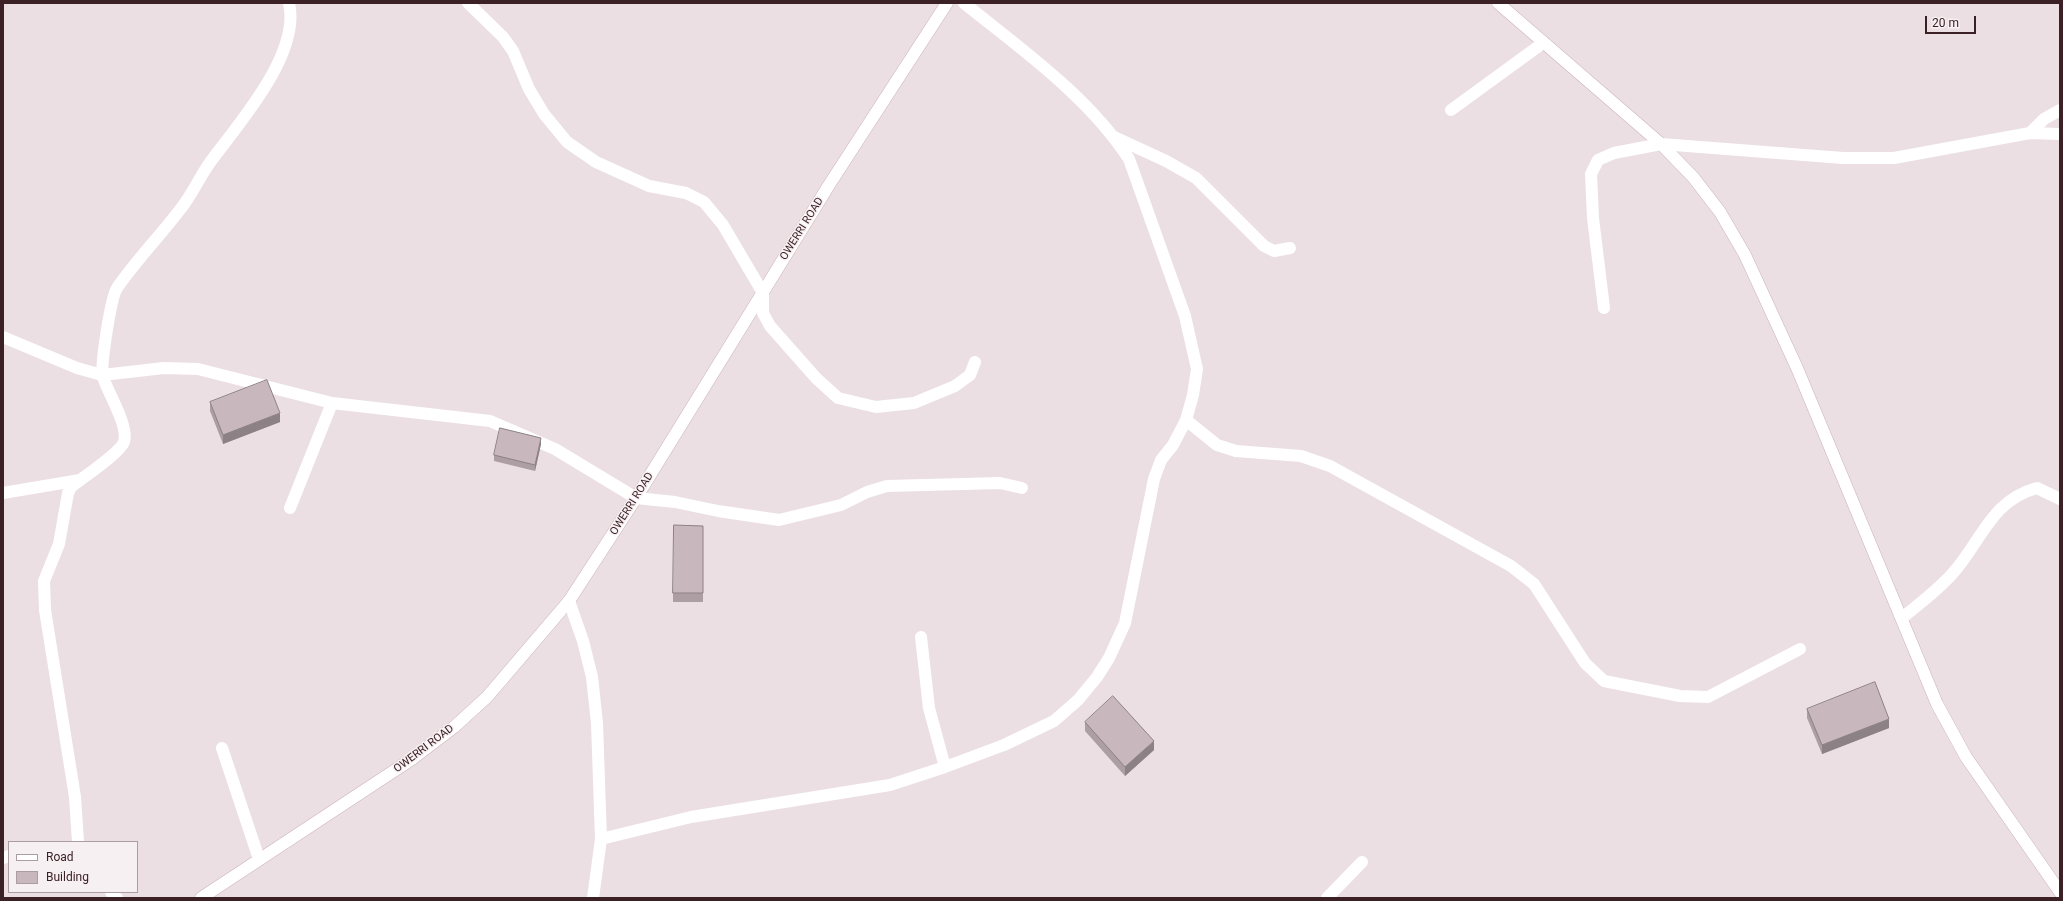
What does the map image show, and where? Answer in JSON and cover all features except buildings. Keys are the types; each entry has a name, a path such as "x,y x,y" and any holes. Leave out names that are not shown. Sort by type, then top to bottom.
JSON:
{"street":[{"path":"78,841 75,797 45,610 44,581 59,544 68,493 80,480 118,451 124,442 124,429 102,375 107,332 116,289 183,206 198,179 269,83 289,36 291,11 289,3"},
{"path":"468,3 507,42 513,51 529,88 544,114 567,142 596,162 649,186 686,193 704,202 723,225 763,293 763,313 770,326 816,378 838,398 876,407 914,403 955,386 970,375 975,362"},
{"name":"OWERRI ROAD","path":"201,898 412,759 454,727 487,697 570,601 636,498 830,185 947,3"},
{"path":"601,839 691,817 890,784 945,767 1004,745 1054,721 1078,700 1097,677 1109,658 1126,623 1154,479 1161,460 1173,445 1186,420 1193,395 1197,369 1185,316 1129,160 1114,137 1071,93 964,3"},
{"path":"1498,3 1661,144 1693,177 1720,212 1744,254 1800,375 1937,704 1966,757 2059,887"},
{"path":"1451,110 1544,43"},
{"path":"2030,133 2044,119 2060,110"},
{"path":"1604,308 1593,218 1591,174 1598,160 1614,153 1661,144 1843,158 1894,158 2030,133 2060,134"},
{"path":"1114,137 1166,161 1196,178 1264,246 1274,251 1290,248"},
{"path":"3,337 77,368 102,375 164,368 198,369 332,403 490,421 555,449 636,498 675,502 778,520 841,505 867,492 888,486 1000,483 1022,488"},
{"path":"290,508 332,403"},
{"path":"1186,420 1217,445 1236,451 1301,456 1330,466 1511,566 1534,584 1585,663 1604,681 1680,696 1708,697 1800,649"},
{"path":"3,493 80,480"},
{"path":"1902,618 1953,573 1990,520 2006,504 2023,492 2037,488 2060,499"},
{"path":"570,601 583,641 592,677 597,723 601,839 593,898"},
{"path":"920,637 928,708 945,767"},
{"path":"222,748 259,859"},
{"path":"1327,898 1362,862"}]}
